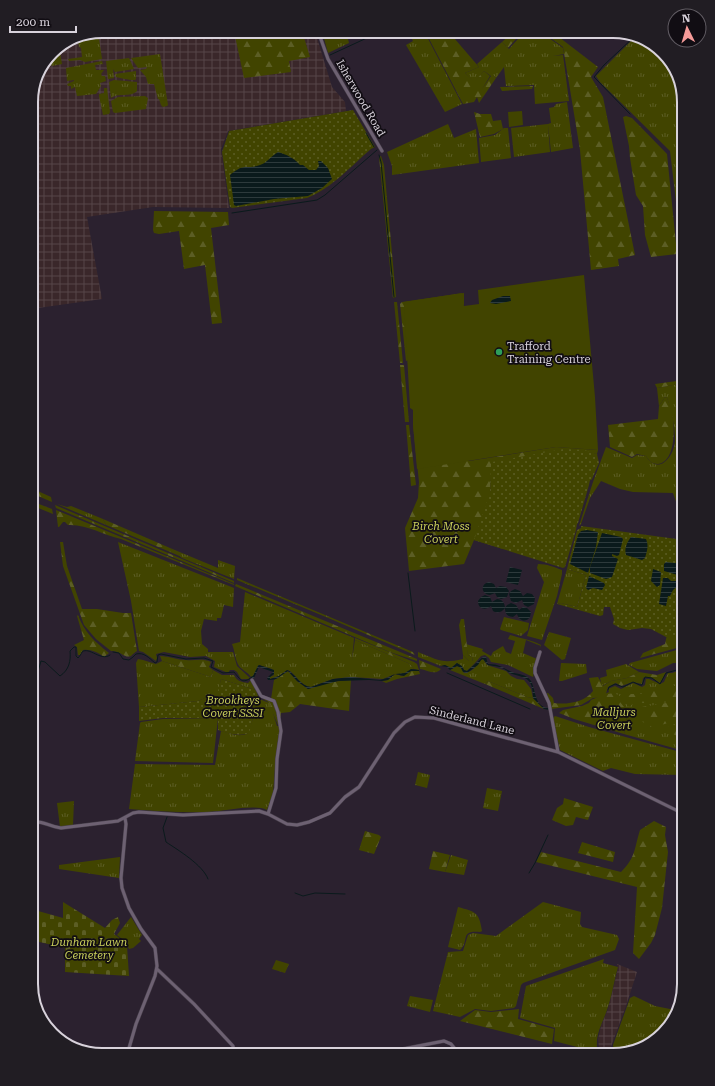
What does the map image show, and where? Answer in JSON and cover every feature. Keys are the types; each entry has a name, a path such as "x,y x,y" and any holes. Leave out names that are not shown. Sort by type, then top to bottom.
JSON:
{"street":[{"name":"Isherwood Road","path":"321,38 328,58 382,151"},
{"path":"540,652 535,672 550,706 558,752"},
{"path":"252,680 261,696 274,702 281,722 276,788 268,814"},
{"name":"Sinderland Lane","path":"38,822 61,828 112,822 125,818 133,813 140,812 183,815 213,815 253,811 260,811 283,822 294,825 314,820 330,813 345,797 361,785 398,728 405,722 415,717 434,718 558,752 677,811"},
{"path":"125,818 126,824 121,878 122,888 129,908 141,929 155,948 157,969 136,1024 129,1048"},
{"path":"157,969 194,1004 233,1048"},
{"path":"408,1048 444,1041 451,1044 454,1048"}],"shaded area":[{"path":"102,38 317,38 332,87 345,102 346,111 228,131 221,149 229,208 153,207 87,217 102,299 38,308 38,98 40,85 51,63 60,54 81,41"},
{"path":"278,152 290,157 309,170 316,170 319,166 318,161 321,161 328,168 332,179 322,188 308,196 274,199 236,206 234,205 230,175 242,167 262,164"},
{"path":"503,296 510,296 511,301 496,304 490,303 492,300"},
{"path":"587,530 598,532 596,547 588,573 570,564 578,535 581,531"},
{"path":"602,533 621,537 623,539 619,555 617,556 612,554 612,556 618,559 612,577 606,579 590,573 590,567"},
{"path":"631,537 646,539 647,551 645,558 642,560 626,555 626,546"},
{"path":"666,562 677,563 677,575 664,571 664,564"},
{"path":"510,567 522,570 518,585 506,582"},
{"path":"653,569 661,572 660,585 657,587 651,581"},
{"path":"589,576 604,583 605,585 602,590 593,588 588,590 586,588"},
{"path":"663,578 668,578 671,581 677,581 677,586 670,596 668,596 666,606 659,604"},
{"path":"489,582 494,584 496,588 500,586 506,587 509,591 507,597 501,599 497,597 495,593 490,595 485,593 483,591 483,587"},
{"path":"515,589 520,591 523,596 527,593 532,594 535,598 534,604 528,607 524,605 522,600 516,603 511,601 509,594"},
{"path":"485,595 490,597 492,602 499,599 504,603 505,608 501,611 495,612 491,606 484,609 482,608 479,606 478,601"},
{"path":"511,603 516,605 519,610 523,607 527,608 531,612 530,617 525,621 521,620 517,614 513,617 509,616 506,613 505,608"},
{"path":"483,657 486,657 488,664 498,665 529,678 538,701 543,707 548,708 549,710 544,709 533,698 531,684 526,679 511,674 502,668 488,665 483,659 478,665 467,673 463,672 461,668 457,666 450,670 447,667 441,666 445,665 451,668 457,663 467,671"},
{"path":"259,665 274,670 274,674 270,677 270,679 279,676 287,670 301,682 311,687 333,679 351,677 380,680 395,674 388,680 338,681 308,689 297,681 288,671 276,679 268,680 267,678 273,672 259,667 254,678 252,678 251,677"},
{"path":"411,669 419,670 411,671 404,676 395,674 405,673"},
{"path":"617,964 637,972 611,1048 599,1048 598,1039 601,1026 608,1009 618,967"}],"green space":[{"path":"99,38 102,59 85,62 80,60 69,61 68,59 82,57 81,48 79,47 78,43 81,41"},
{"path":"235,38 304,38 310,57 289,61 291,72 244,78"},
{"path":"324,38 348,38 349,43 328,53"},
{"path":"412,38 428,38 462,104 445,112 406,45 413,41"},
{"path":"429,38 454,38 479,67 465,73 474,82 484,71 490,76 482,89 491,76 493,75 496,78 479,103 477,97 474,102 463,104"},
{"path":"506,38 517,38 508,48 502,42"},
{"path":"519,38 549,38 563,48 564,54 553,56 563,55 569,101 535,104 534,85 506,86 504,67 496,78 484,71 474,83 465,73 479,67 477,64 502,42 509,49"},
{"path":"551,38 560,38 598,67 591,77 603,97 635,255 618,259 619,266 591,270 580,150 563,47"},
{"path":"632,40 649,49 664,63 675,85 677,102 677,210 670,151 600,82 596,76"},
{"path":"60,54 62,64 52,66 51,64"},
{"path":"160,54 168,105 163,107 158,99 154,84 148,84 146,77 140,70 146,69 147,67 138,68 131,58"},
{"path":"129,58 134,69 115,72 113,69 114,78 108,79 106,61"},
{"path":"102,61 103,64 95,65 96,70 104,70 101,74 102,76 105,76 106,81 100,83 101,86 96,94 77,96 75,87 71,89 71,86 68,86 67,84 74,80 67,81 66,68"},
{"path":"136,71 135,80 116,77 115,74"},
{"path":"114,80 137,82 137,91 131,94 117,95 111,98 109,82"},
{"path":"533,86 532,89 502,91 500,87"},
{"path":"104,88 107,88 110,112 109,114 103,115 99,94 104,93"},
{"path":"145,96 148,98 146,109 113,112 111,101 118,97"},
{"path":"567,102 573,148 551,152 548,124 551,123 549,108 554,107 556,104"},
{"path":"353,110 375,147 333,183 307,198 232,208 230,207 222,152 229,131"},
{"path":"522,111 523,125 509,127 508,112"},
{"path":"474,112 480,114 491,114 493,121 501,120 503,129 494,134 480,137"},
{"path":"626,116 632,118 667,154 677,254 651,257 645,235 643,206 636,195 623,117"},
{"path":"448,124 454,138 476,129 479,163 392,175 392,166 387,152"},
{"path":"548,124 550,152 514,157 511,128"},
{"path":"504,128 508,128 511,158 481,162 479,138 495,135"},
{"path":"381,156 384,165 396,297 393,298 379,157"},
{"path":"154,211 228,212 229,225 211,228 222,323 212,324 205,265 184,269 179,231 159,234 154,233"},
{"name":"Trafford Training Centre","path":"584,275 595,397 598,450 556,447 417,469 413,410 410,408 404,302 462,293 464,306 479,304 478,290"},
{"path":"464,293 464,304 413,358 406,361 400,304 402,302"},
{"path":"394,302 397,302 403,363 400,363"},
{"path":"400,365 404,365 409,422 405,422"},
{"path":"677,381 677,384 657,388 655,384"},
{"path":"677,384 677,504 673,493 633,492 620,489 601,481 590,498 579,526 606,447 632,458 637,455 646,456 655,464 665,462 672,453 675,441 672,414 667,398 665,397 659,406 657,388"},
{"path":"665,397 667,398 672,411 674,434 671,450 664,462 658,464 654,463 646,456 637,454 632,457 610,447 608,425 658,419 659,406"},
{"path":"406,425 409,425 416,485 411,486"},
{"name":"Birch Moss Covert","path":"413,425 469,461 556,447 598,450 597,454 584,451 592,479 589,481 551,472 492,462 490,493 503,549 474,540 464,564 409,571 405,528 418,498 419,482"},
{"path":"564,449 584,450 597,454 599,463 592,479 590,480 565,567 563,568 474,540 490,493 492,462"},
{"path":"38,491 51,497 52,502 38,496"},
{"path":"38,504 52,509 53,514 38,508"},
{"path":"57,504 67,507 71,506 103,519 106,525"},
{"path":"55,505 234,581 234,583 56,508"},
{"path":"56,510 234,585 121,539 82,526 68,525 63,522 58,527"},
{"path":"103,519 170,548 182,557 106,525"},
{"path":"581,526 677,539 677,637 666,637 651,629 642,628 628,630 620,628 613,624 614,619 610,607 604,607 603,615 600,616 557,604 561,603 577,607 586,575 567,569 577,530 581,528"},
{"path":"60,542 63,542 67,566 82,609 97,609 131,613 137,651 131,656 129,657 111,651 96,639 84,625 63,566"},
{"path":"118,542 234,588 233,607 224,605 221,618 217,618 217,621 204,619 201,631 202,644 208,649 208,652 233,652 237,666 250,678 241,679 234,670 230,670 228,673 214,667 215,661 206,656 190,657 164,652 156,654 156,661 139,651 131,601"},
{"path":"170,548 218,568 218,560 235,566 234,579 182,558"},
{"path":"538,564 547,565 562,570 557,596 542,640 527,636 544,582 537,568"},
{"path":"567,569 586,575 577,607 561,603 557,604"},
{"path":"237,578 337,620 333,620 237,580"},
{"path":"236,584 417,659 417,661 390,652 235,586"},
{"path":"245,592 354,638 352,660 355,640 408,663 414,669 383,679 351,677 333,679 311,687 301,682 288,670 279,676 270,679 270,677 274,675 272,669 259,665 251,677 239,666 232,644 240,642"},
{"path":"677,604 677,648 640,658 643,653 665,644"},
{"path":"78,615 83,627 90,636 109,653 104,657 97,652 88,650 83,650 80,655 78,655 77,647 74,645 84,640 77,616"},
{"path":"504,617 529,623 528,630 521,636 501,630"},
{"path":"461,619 464,619 468,655 472,657 473,662 469,661 463,655 459,625"},
{"path":"333,620 337,620 413,652 415,655"},
{"path":"549,632 571,638 565,659 562,660 544,645"},
{"path":"510,635 530,640 541,645 526,640 523,653 537,659 533,677 508,665 491,662 485,655 481,656 467,671 457,663 451,668 445,665 441,666 418,657 418,652 435,659 450,661 463,659 463,655 469,661 473,661 472,657 468,655 466,644 483,649 482,651 491,656 493,652 503,646 506,652 511,654 515,641 508,639"},
{"path":"355,638 414,662 417,664 419,670 414,669 408,663 355,640"},
{"path":"677,650 677,663 673,663 657,671 637,669 629,665 630,663"},
{"path":"160,656 183,660 202,660 211,662 209,667 213,670 211,677 162,661"},
{"path":"138,659 156,664 162,661 211,677 213,670 222,675 234,675 236,679 241,682 248,683 251,680 256,690 221,679 218,695 209,696 198,701 139,707 136,663"},
{"path":"483,659 487,665 506,671 517,679 524,680 531,689 533,698 488,681 485,684 450,670 457,666 461,668 464,673 467,673 474,669"},
{"path":"419,660 441,669 434,672 420,669"},
{"path":"561,663 586,664 587,673 559,681"},
{"path":"626,664 639,672 627,678 611,681 602,686 600,678 607,676 606,670"},
{"path":"288,671 297,681 308,689 330,682 351,680 349,711 300,704 290,712 281,713 281,724 278,725 270,703 263,699 271,699 274,680"},
{"path":"411,671 419,671 420,674 386,683 382,681 388,680 395,674 402,676"},
{"path":"677,671 677,749 624,734 628,710 591,700 609,692 608,689 615,686 621,689 633,683 642,687 645,685 646,679 660,684 664,682 668,673"},
{"path":"639,672 657,675 666,672 660,683 652,678 645,677 643,678 642,684 633,682 621,686 616,683 608,687 605,697 593,698 581,705 551,709 547,693 553,698 554,703 564,704 575,702 590,695 593,691 589,678 598,677 603,686 611,681 627,678"},
{"name":"Brookheys Covert SSSI","path":"221,679 256,690 259,699 253,711 253,719 249,733 237,735 218,730 218,718 163,718 139,721 139,707 198,701 209,696 217,695"},
{"path":"488,681 533,698 544,709 485,684"},
{"path":"677,685 677,702 635,702 629,707 624,700 631,694 647,694 657,689"},
{"name":"Malljurs Covert","path":"614,693 620,696 620,702 628,712 624,734 559,713 563,710 582,706 589,703 591,700 604,698 608,694"},
{"path":"259,699 270,703 277,726 280,726 273,793 267,810 262,808 248,808 209,812 189,812 129,809 135,764 215,765 221,731 238,735 248,733 253,719 253,711"},
{"path":"666,703 677,704 677,720 661,725 656,729 639,720 633,713 636,708"},
{"path":"555,716 677,751 677,775 635,774 611,768 603,771 560,750 553,718"},
{"path":"218,718 213,763 135,761 141,722 163,719"},
{"path":"677,724 677,736 664,730 664,728"},
{"path":"418,772 430,775 427,788 415,785"},
{"path":"487,788 502,791 498,811 483,808"},
{"path":"564,798 593,807 588,820 576,817 573,825 566,826 552,820 557,808 563,804"},
{"path":"74,801 73,825 60,827 57,803"},
{"path":"654,821 666,827 665,835 668,852 662,908 655,935 639,959 633,953 637,887 536,862 541,852 621,872 632,857 640,830"},
{"path":"365,831 381,837 374,854 359,850"},
{"path":"582,842 615,852 613,862 578,853"},
{"path":"433,851 450,855 445,872 429,869"},
{"path":"451,855 468,860 464,875 445,872"},
{"path":"120,857 119,878 59,869 59,865"},
{"name":"Dunham Lawn Cemetery","path":"63,902 105,928 112,920 118,917 120,923 114,934 125,942 127,946 129,976 65,972 65,948 38,942 38,911 63,918"},
{"path":"543,902 581,912 580,924 582,927 617,935 619,939 615,950 523,983 521,985 516,1006 514,1008 491,1011 475,1009 460,1017 433,1011 448,952 463,951 468,935 473,933 496,936"},
{"path":"458,907 475,913 478,916 482,931 467,934 463,947 460,950 448,947"},
{"path":"131,917 142,935 139,939 141,941 133,948 129,949 126,942 117,935"},
{"path":"604,959 603,963 618,967 609,1005 600,1027 597,1048 581,1048 554,1041 555,1028 520,1018 526,986"},
{"path":"276,960 289,964 285,973 272,969"},
{"path":"410,996 433,1000 430,1012 407,1006"},
{"path":"634,996 655,1006 672,1009 664,1023 652,1035 630,1046 613,1048 613,1045 630,998"},
{"path":"519,1009 518,1019 554,1029 552,1044 460,1021 475,1010 491,1012"}],"waterway":[{"path":"330,55 367,38"},
{"path":"630,114 594,77 604,65 631,40"},
{"path":"366,133 374,147"},
{"path":"232,213 317,200 325,195 377,150"},
{"path":"379,155 381,162 394,297"},
{"path":"408,573 415,631"},
{"path":"38,672 41,661 45,662 60,676 63,674 70,662 70,651 74,647 76,647 76,656 78,658 82,652 85,651 103,657 110,655"},
{"path":"113,652 119,653 123,659 129,660 136,654 142,654 155,663 157,662 158,655 161,654 186,659 204,658 213,661 211,667 223,673 234,672 243,681 246,681 252,677"},
{"path":"608,690 609,687 615,684 623,687 633,682 642,685 645,677 652,678 660,684 666,673 677,670"},
{"path":"447,673 530,709"},
{"path":"167,817 163,828 166,842 196,863 208,879"},
{"path":"529,873 548,835"},
{"path":"295,893 303,896 315,893 345,894"}],"place":[{"name":"Trafford Training Centre","path":"499,352"}]}
